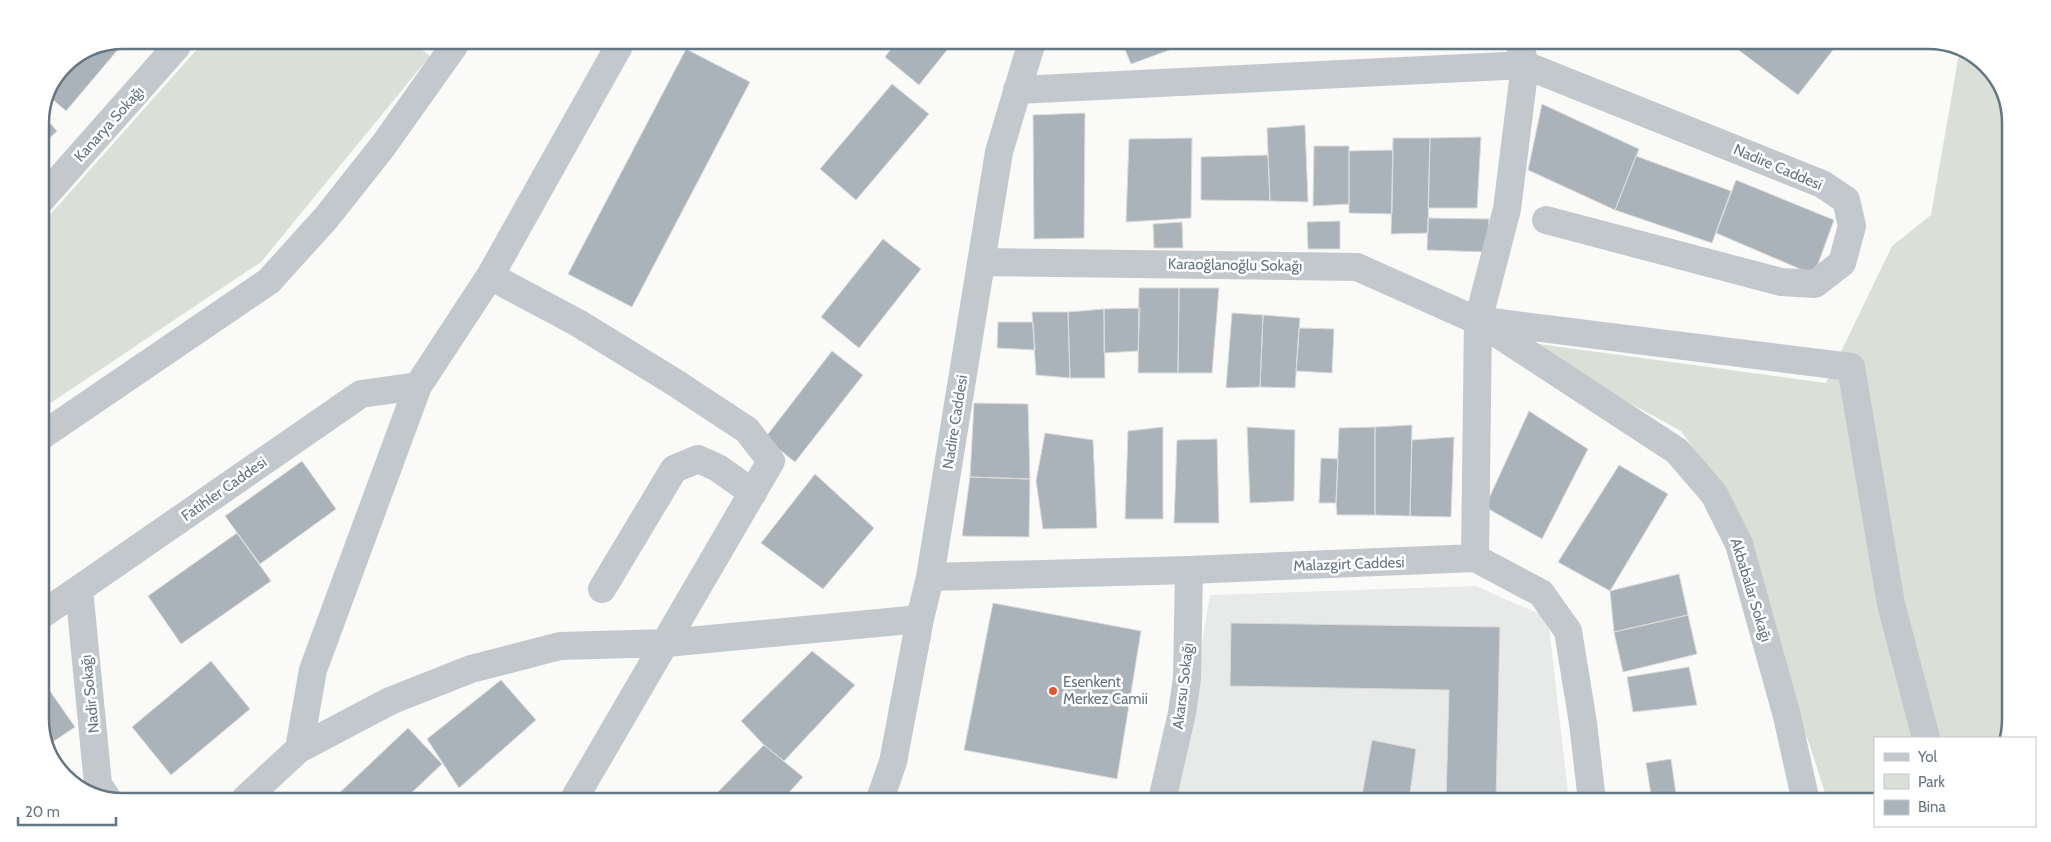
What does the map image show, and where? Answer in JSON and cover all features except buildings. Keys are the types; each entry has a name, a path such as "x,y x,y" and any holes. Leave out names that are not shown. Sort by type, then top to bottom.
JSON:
{"street":[{"name":"Kanarya Sokağı","path":"49,191 174,49"},
{"path":"49,431 269,281 326,218 377,154 452,49"},
{"path":"299,749 313,670 418,386 490,276 617,49"},
{"name":"Nadire Caddesi","path":"882,793 893,762 920,619 930,577 982,262 998,152 1030,49"},
{"name":"Nadire Caddesi","path":"1522,55 1822,184 1846,200 1852,226 1842,263 1815,284 1781,282 1546,220"},
{"path":"1017,90 1522,55 1507,209 1478,321 1475,558 1541,593 1568,631 1583,723 1591,793"},
{"name":"Karaoğlanoğlu Sokağı","path":"982,262 1357,267 1478,321"},
{"path":"490,276 601,336 747,430 771,461 667,643 578,793"},
{"path":"1478,321 1851,367 1891,604 1926,737"},
{"name":"Akbabalar Sokağı","path":"1478,321 1677,451 1714,494 1740,544 1787,716 1804,793"},
{"name":"Fatihler Caddesi","path":"49,610 360,394 418,386"},
{"path":"602,589 674,469 698,459 718,468 753,493"},
{"name":"Malazgirt Caddesi","path":"930,577 1189,570 1475,558"},
{"name":"Akarsu Sokağı","path":"1164,793 1182,713 1187,678 1189,570"},
{"name":"Nadir Sokağı","path":"79,589 97,788"},
{"path":"251,793 299,749 390,701 471,669 560,646 667,643 920,619"}],"shaded area":[{"path":"1476,586 1548,618 1568,793 1177,793 1210,595"}],"green space":[{"path":"197,49 421,49 430,56 261,262 49,404 49,216"},
{"path":"1959,55 1977,67 1987,78 1998,99 2002,118 2001,733 2000,737 1874,737 1874,793 1825,793 1809,743 1783,679 1721,488 1681,431 1516,341 1826,383 1892,246 1931,215"}],"place":[{"name":"Esenkent Merkez Camii","path":"1053,691"}]}
